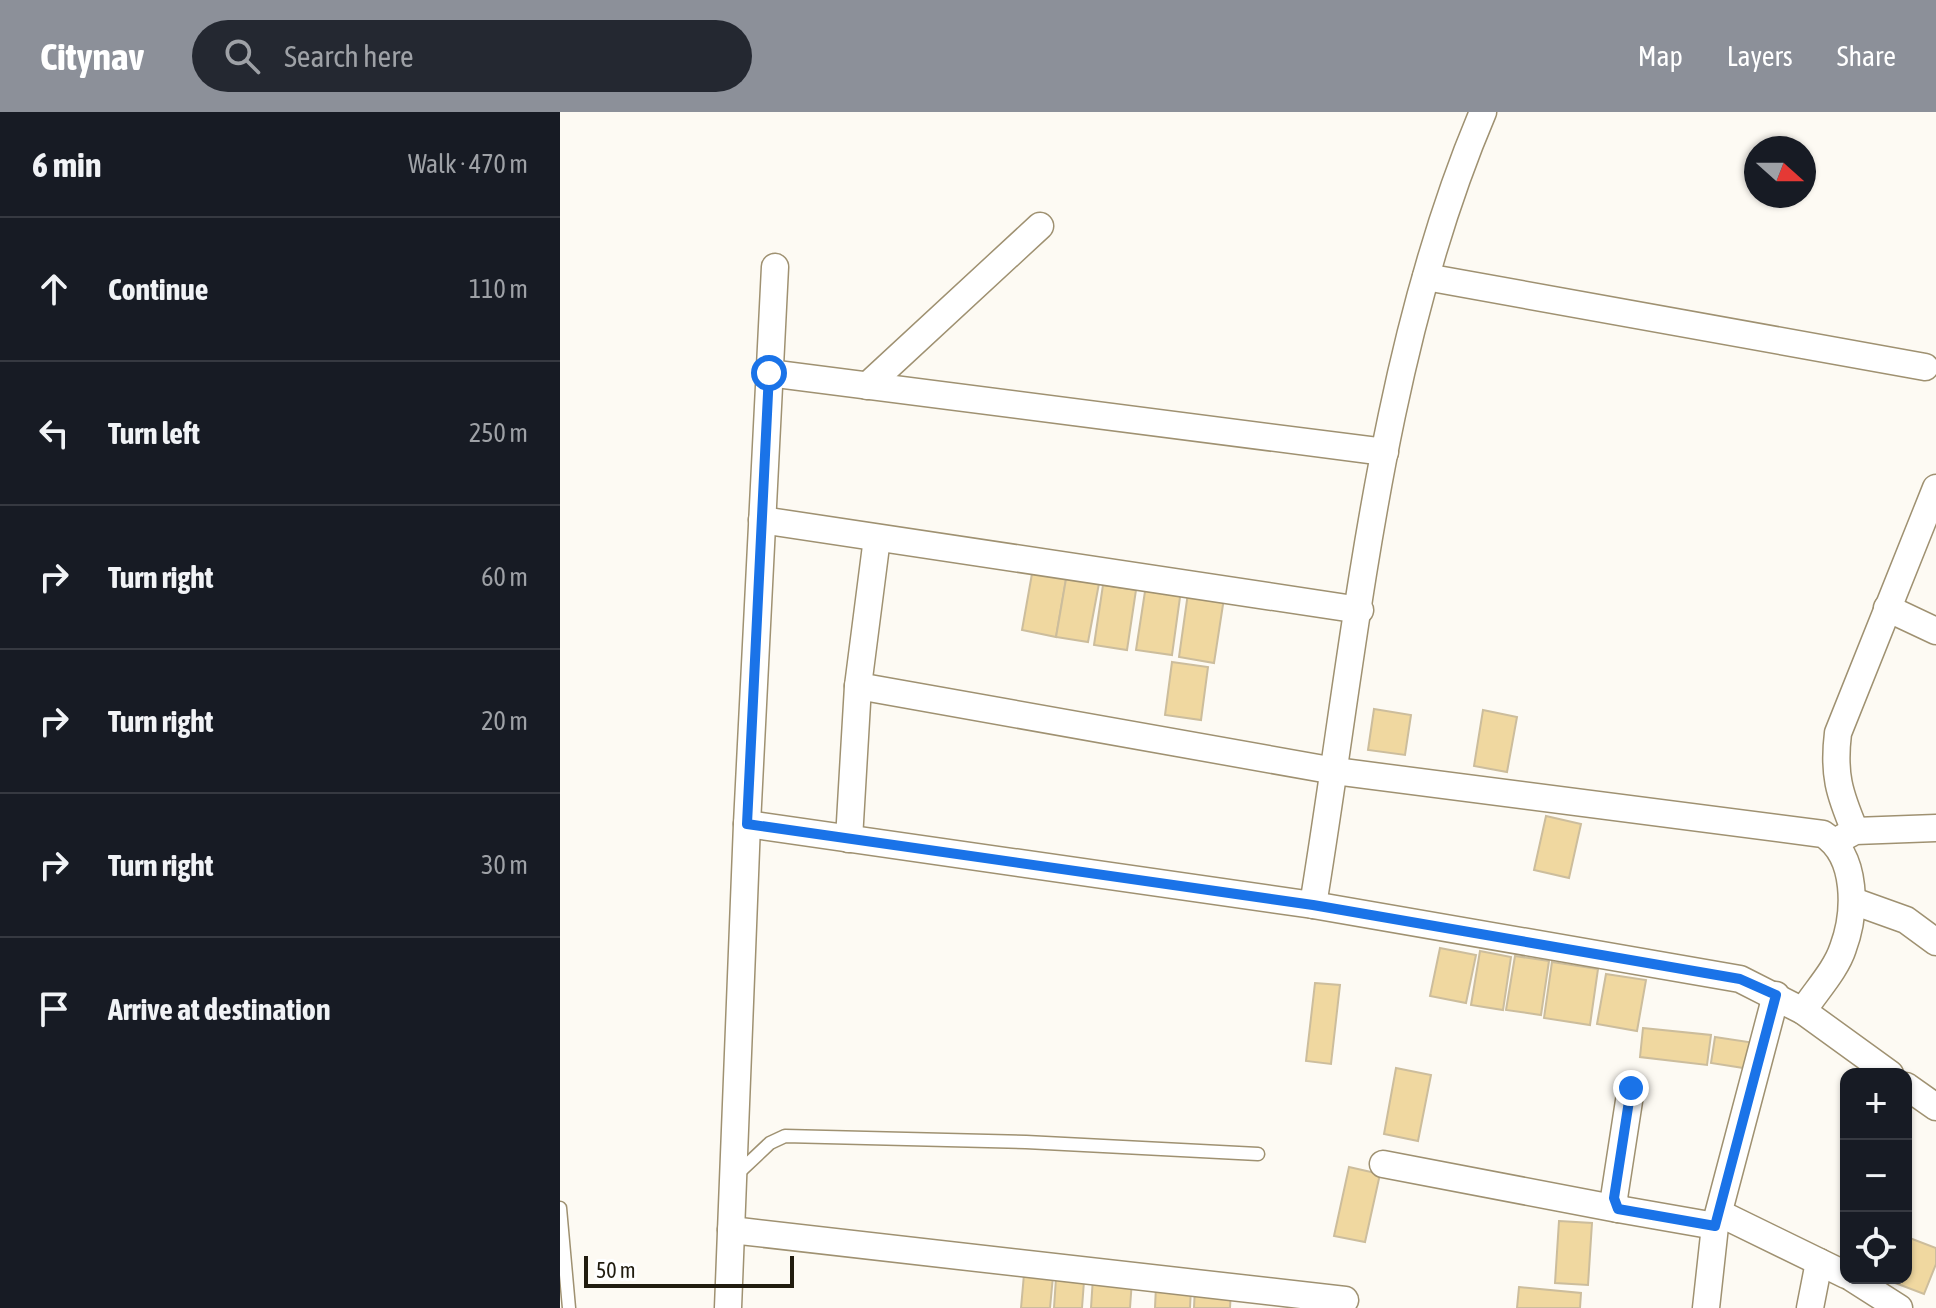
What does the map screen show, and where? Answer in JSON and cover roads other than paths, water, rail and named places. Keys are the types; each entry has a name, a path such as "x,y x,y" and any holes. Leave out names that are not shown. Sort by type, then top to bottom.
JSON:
{"street":[{"path":"1313,905 1385,452 1426,277 1480,114"},
{"path":"867,386 1040,226"},
{"path":"728,1308 747,824 775,267"},
{"path":"1426,277 1925,367"},
{"path":"769,373 1385,452"},
{"path":"1803,1011 1843,949 1853,901 1844,860 1845,836 1834,767 1838,733 1936,488"},
{"path":"762,520 1360,610"},
{"path":"849,839 858,686 877,538"},
{"path":"1887,608 1936,631"},
{"path":"858,686 1335,771 1823,834 1845,836 1936,828"},
{"path":"747,824 1313,905 1740,979 1803,1011 1882,1068"},
{"path":"1853,901 1906,920 1936,942"},
{"path":"1706,1308 1717,1220 1776,995"},
{"path":"1618,1209 1614,1198 1631,1088"},
{"path":"1912,1090 1936,1107"},
{"path":"1383,1164 1618,1209 1717,1220 1840,1272"},
{"path":"731,1230 1345,1300"},
{"path":"1810,1308 1819,1262"},
{"path":"1861,1284 1899,1308"}],"lane":[{"path":"734,1177 770,1143 785,1136 1026,1142 1258,1154"},
{"path":"560,1208 569,1308"}]}
